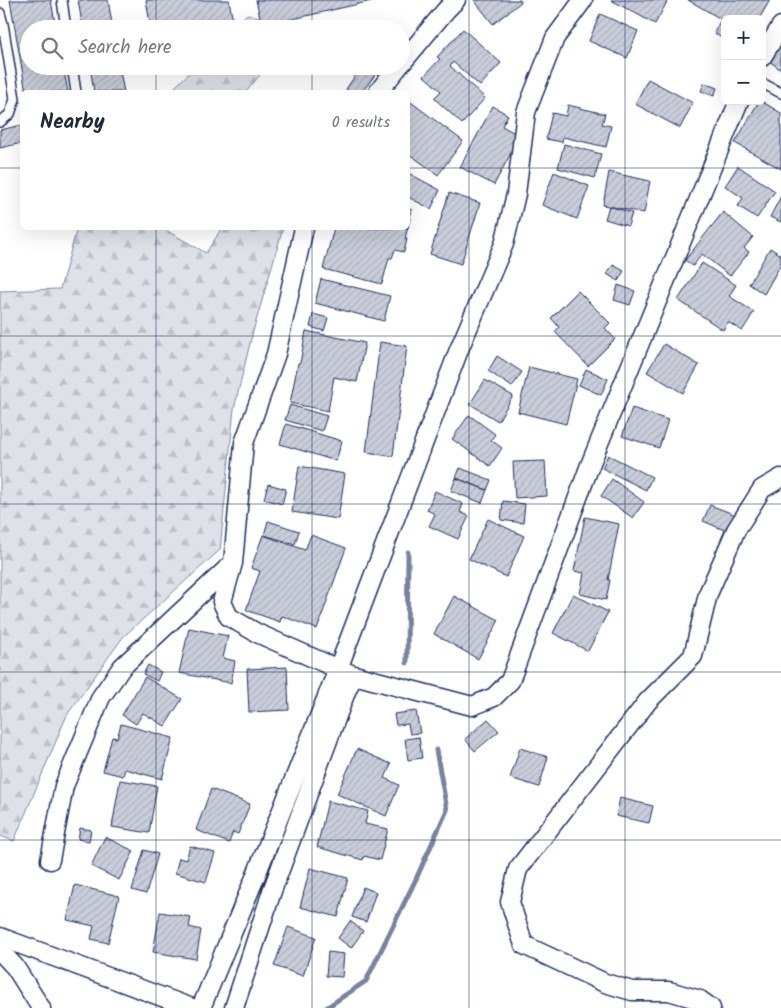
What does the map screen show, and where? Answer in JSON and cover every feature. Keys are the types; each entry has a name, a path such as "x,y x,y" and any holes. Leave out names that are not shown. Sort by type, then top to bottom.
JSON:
{"street":[{"path":"410,53 456,0"},
{"path":"201,1008 256,875 346,672 460,348 504,244 516,194 526,112 554,38 583,0"},
{"path":"766,50 781,26"},
{"path":"380,90 392,75"},
{"path":"304,230 276,354 244,442 233,563 222,602 229,617 257,633 346,672 472,706 494,697 510,681 590,465 737,105"},
{"path":"711,1008 700,1000 669,991 632,991 605,983 524,945 510,902 518,869 648,701 693,656 708,594 736,530 762,489 781,478"},
{"path":"50,860 64,786 101,697 122,667 233,563"},
{"path":"234,1008 272,891 347,689 346,672"},
{"path":"0,937 192,1008"},
{"path":"0,951 15,967 41,1008"}],"lane":[{"path":"62,0 65,20"},
{"path":"0,13 15,99 10,114 0,122"},
{"path":"73,75 76,90"},
{"path":"766,85 781,93"}],"green space":[{"path":"247,14 270,20 241,20"},
{"path":"187,75 260,75 248,90 172,90"},
{"path":"76,230 166,230 206,253 221,230 282,230 252,335 234,409 220,550 123,637 67,715 14,841 0,836 0,291 60,289"}],"building":[{"path":"10,0 51,0 54,20 20,20 20,58"},
{"path":"78,0 108,0 111,20 81,20"},
{"path":"146,0 229,0 233,20 149,20"},
{"path":"256,0 376,0 288,20 261,20"},
{"path":"474,0 520,0 521,2 493,24"},
{"path":"611,0 668,0 655,24"},
{"path":"688,0 770,0 761,15 721,15 721,19"},
{"path":"600,14 638,31 627,58 589,41"},
{"path":"721,19 721,37 714,33"},
{"path":"463,29 501,63 480,86 453,62 450,66 485,98 462,124 434,98 441,91 424,76 440,59 437,57"},
{"path":"781,43 781,70 768,60"},
{"path":"23,75 65,75 68,90 26,90"},
{"path":"91,75 121,75 124,90 94,90"},
{"path":"356,75 375,75 364,90 346,89"},
{"path":"648,79 693,103 680,128 635,104"},
{"path":"704,83 717,88 714,96 701,91"},
{"path":"410,101 463,141 438,175 410,154"},
{"path":"766,104 781,113 781,169 735,143 757,105"},
{"path":"568,105 605,114 602,124 611,126 606,147 563,137 562,142 546,139 552,113 566,116"},
{"path":"493,106 508,115 502,126 520,136 494,185 460,167"},
{"path":"20,125 20,143 0,148 0,130"},
{"path":"564,144 601,154 595,178 558,168"},
{"path":"738,166 775,191 757,218 738,206 743,198 725,186"},
{"path":"554,172 589,186 577,219 542,205"},
{"path":"609,172 650,181 644,213 603,205"},
{"path":"410,174 440,190 431,209 410,198"},
{"path":"449,193 480,203 461,264 430,254"},
{"path":"781,196 781,222 770,217"},
{"path":"609,206 632,213 628,226 605,219"},
{"path":"723,212 753,237 744,248 749,252 730,276 702,254 693,266 685,260"},
{"path":"333,230 407,230 404,252 395,250 392,258 389,258 382,284 323,269"},
{"path":"770,248 781,255 781,264 764,294 749,284"},
{"path":"702,263 736,285 729,296 754,312 742,331 728,322 723,330 678,300"},
{"path":"613,265 624,271 618,281 607,274"},
{"path":"321,279 390,296 384,321 315,303"},
{"path":"618,285 635,291 630,305 614,300"},
{"path":"578,291 610,323 605,328 615,339 588,366 555,332 559,327 551,318"},
{"path":"313,314 328,318 324,331 310,327"},
{"path":"306,331 365,343 357,382 334,377 328,411 290,403"},
{"path":"380,342 407,346 393,456 366,452"},
{"path":"664,344 699,365 683,393 647,372"},
{"path":"497,356 522,372 512,387 488,371"},
{"path":"529,367 577,379 566,424 518,412"},
{"path":"586,369 608,379 601,395 579,385"},
{"path":"485,380 513,396 498,421 470,404"},
{"path":"290,405 327,416 322,431 285,420"},
{"path":"632,408 668,420 659,448 622,436"},
{"path":"469,415 495,434 491,440 502,448 490,466 452,439"},
{"path":"286,424 342,441 336,461 280,444"},
{"path":"608,455 652,477 646,490 602,468"},
{"path":"545,461 547,496 515,498 513,462"},
{"path":"299,466 345,474 338,519 292,512"},
{"path":"460,468 491,480 487,490 456,478"},
{"path":"456,478 487,490 482,503 451,491"},
{"path":"612,479 644,502 633,518 601,496"},
{"path":"268,484 286,489 282,504 264,499"},
{"path":"435,491 463,504 460,512 469,516 458,539 429,526 435,514 427,510"},
{"path":"503,501 525,504 523,523 501,520"},
{"path":"710,505 736,515 729,532 703,521"},
{"path":"585,517 619,524 606,600 580,594 584,573 574,571"},
{"path":"488,519 524,536 506,577 469,559"},
{"path":"268,521 299,531 295,544 264,535"},
{"path":"263,535 305,550 311,535 346,548 317,629 282,616 280,622 246,610 260,571 251,568"},
{"path":"573,594 608,612 588,651 553,633"},
{"path":"454,596 499,620 478,659 434,634"},
{"path":"189,628 228,636 223,658 235,661 231,683 179,673"},
{"path":"148,665 161,672 157,681 143,674"},
{"path":"287,667 289,710 249,712 247,669"},
{"path":"145,677 182,699 165,726 143,713 136,724 122,715"},
{"path":"416,711 420,733 410,734 408,724 396,725 394,714"},
{"path":"488,719 499,731 475,751 465,739"},
{"path":"121,724 173,738 162,779 125,769 123,776 103,771 112,737 117,738"},
{"path":"419,737 422,758 408,760 405,739"},
{"path":"520,748 548,757 539,787 510,778"},
{"path":"357,749 391,764 385,778 399,785 386,816 337,794"},
{"path":"120,780 157,786 149,833 112,827"},
{"path":"211,789 250,804 238,834 233,832 229,843 196,830"},
{"path":"620,798 653,806 649,823 616,816"},
{"path":"328,801 368,811 365,824 388,829 380,860 364,856 363,860 317,847"},
{"path":"80,828 91,830 89,841 78,839"},
{"path":"105,837 134,851 119,880 91,866"},
{"path":"190,846 215,853 206,882 175,873 179,858 186,860"},
{"path":"144,850 158,854 146,894 132,890"},
{"path":"310,868 348,878 338,917 300,907"},
{"path":"75,885 119,896 108,943 91,939 94,926 67,920"},
{"path":"363,887 376,892 366,922 352,917"},
{"path":"160,912 191,917 189,927 201,930 196,959 153,952"},
{"path":"350,921 363,931 351,948 338,938"},
{"path":"288,927 316,937 303,976 274,966"},
{"path":"328,952 344,954 342,977 326,976"}],"waterway":[{"path":"407,663 408,552"},
{"path":"326,1008 366,981 416,879 447,810 436,750"}]}
